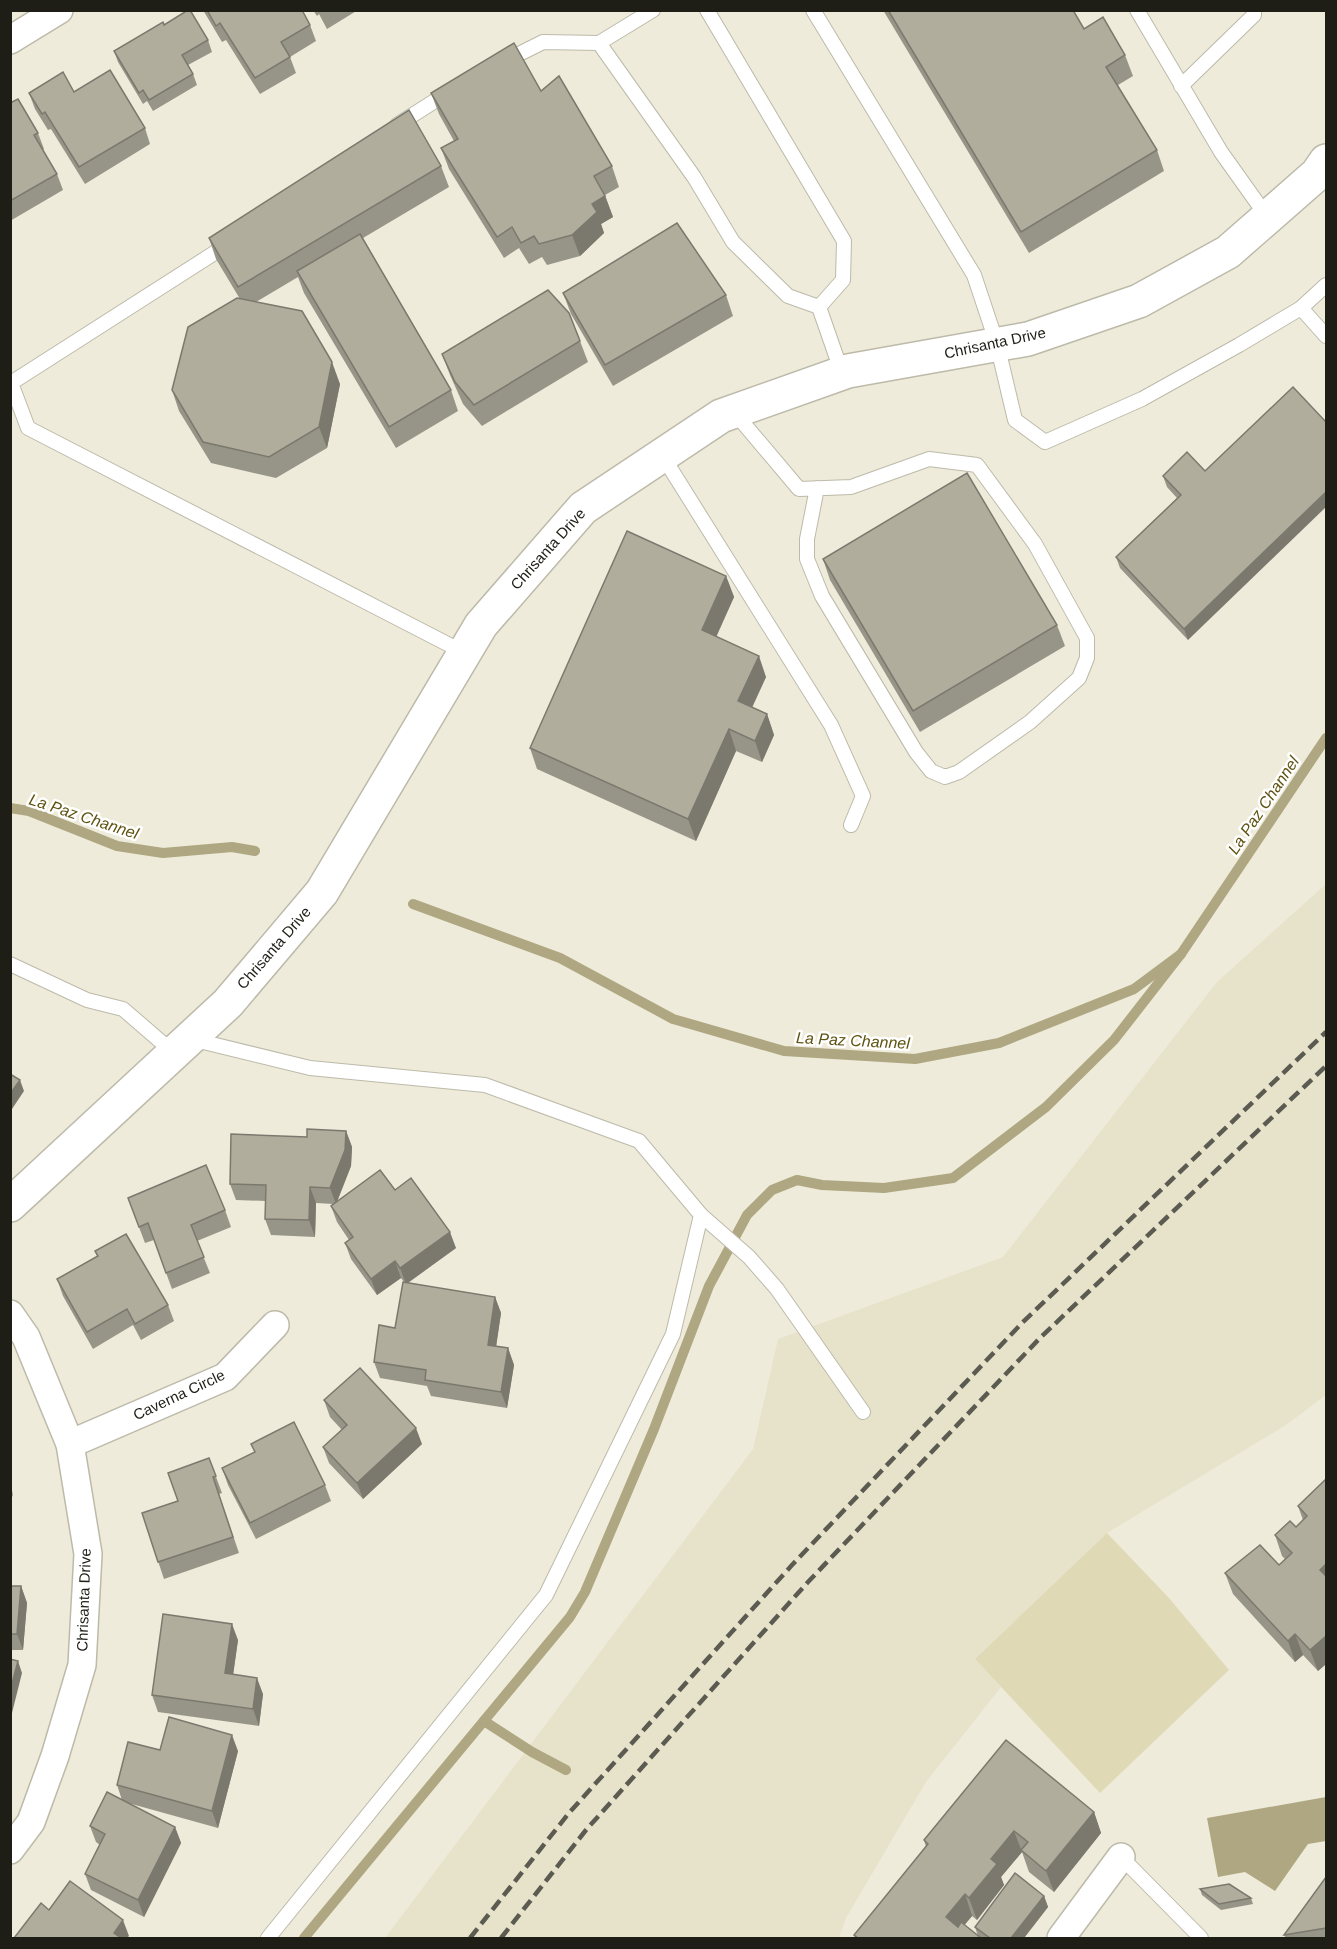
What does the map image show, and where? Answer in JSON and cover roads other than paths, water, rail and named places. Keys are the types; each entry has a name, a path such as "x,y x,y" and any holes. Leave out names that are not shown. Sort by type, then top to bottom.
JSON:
{"street":[{"path":"10,40 59,10"},
{"name":"Chrisanta Drive","path":"10,1205 228,1003 322,892 481,625 583,508 722,416 842,373 1028,339 1139,301 1228,252 1317,174 1326,161"},
{"name":"Chrisanta Drive","path":"10,1314 26,1337 70,1444 88,1554 82,1665 55,1756 31,1822 10,1850"},
{"name":"Caverna Circle","path":"70,1444 225,1377 275,1325"},
{"path":"1061,1938 1121,1857"}],"lane":[{"path":"495,66 543,42 599,43 653,10"},
{"path":"707,10 844,241 843,280 819,307"},
{"path":"813,10 974,275 997,345 1015,420 1045,442 1142,399 1239,345 1301,308 1326,285"},
{"path":"1137,10 1221,152 1268,218"},
{"path":"1181,86 1254,15 1254,10"},
{"path":"599,43 694,177 733,242 788,296 819,307"},
{"path":"385,133 456,88"},
{"path":"235,233 219,250 11,383 28,428 465,653"},
{"path":"819,307 842,373"},
{"path":"1301,308 1326,336"},
{"path":"734,412 799,489 817,488 851,487 929,459 977,465 1035,544 1087,638 1087,658 1079,678 1030,722 959,772 945,777 931,771 916,752 822,596 807,559 807,539 817,488"},
{"path":"662,455 831,725 863,795 851,825"},
{"path":"10,964 87,1000 123,1009 181,1046 310,1068 485,1085 639,1141 701,1215 749,1257 777,1289 863,1412"},
{"path":"268,1938 546,1595 673,1334 701,1215"},
{"path":"1121,1857 1201,1938"}],"waterway":[{"name":"La Paz Channel","path":"413,904 560,958 673,1019 784,1051 915,1059 999,1043 1134,989 1181,954 1326,738"},
{"name":"La Paz Channel","path":"10,808 29,811 117,846 163,853 232,847 255,851"},
{"path":"304,1938 570,1617 585,1592 654,1429 709,1286 747,1215 772,1190 797,1180 822,1185 884,1188 953,1178 1046,1107 1114,1040 1181,954"},
{"path":"484,1721 532,1752 566,1770"}],"railway":[{"path":"470,1938 569,1813 792,1565 1022,1323 1326,1032"},
{"path":"501,1938 586,1830 808,1582 1040,1338 1326,1066"}]}
